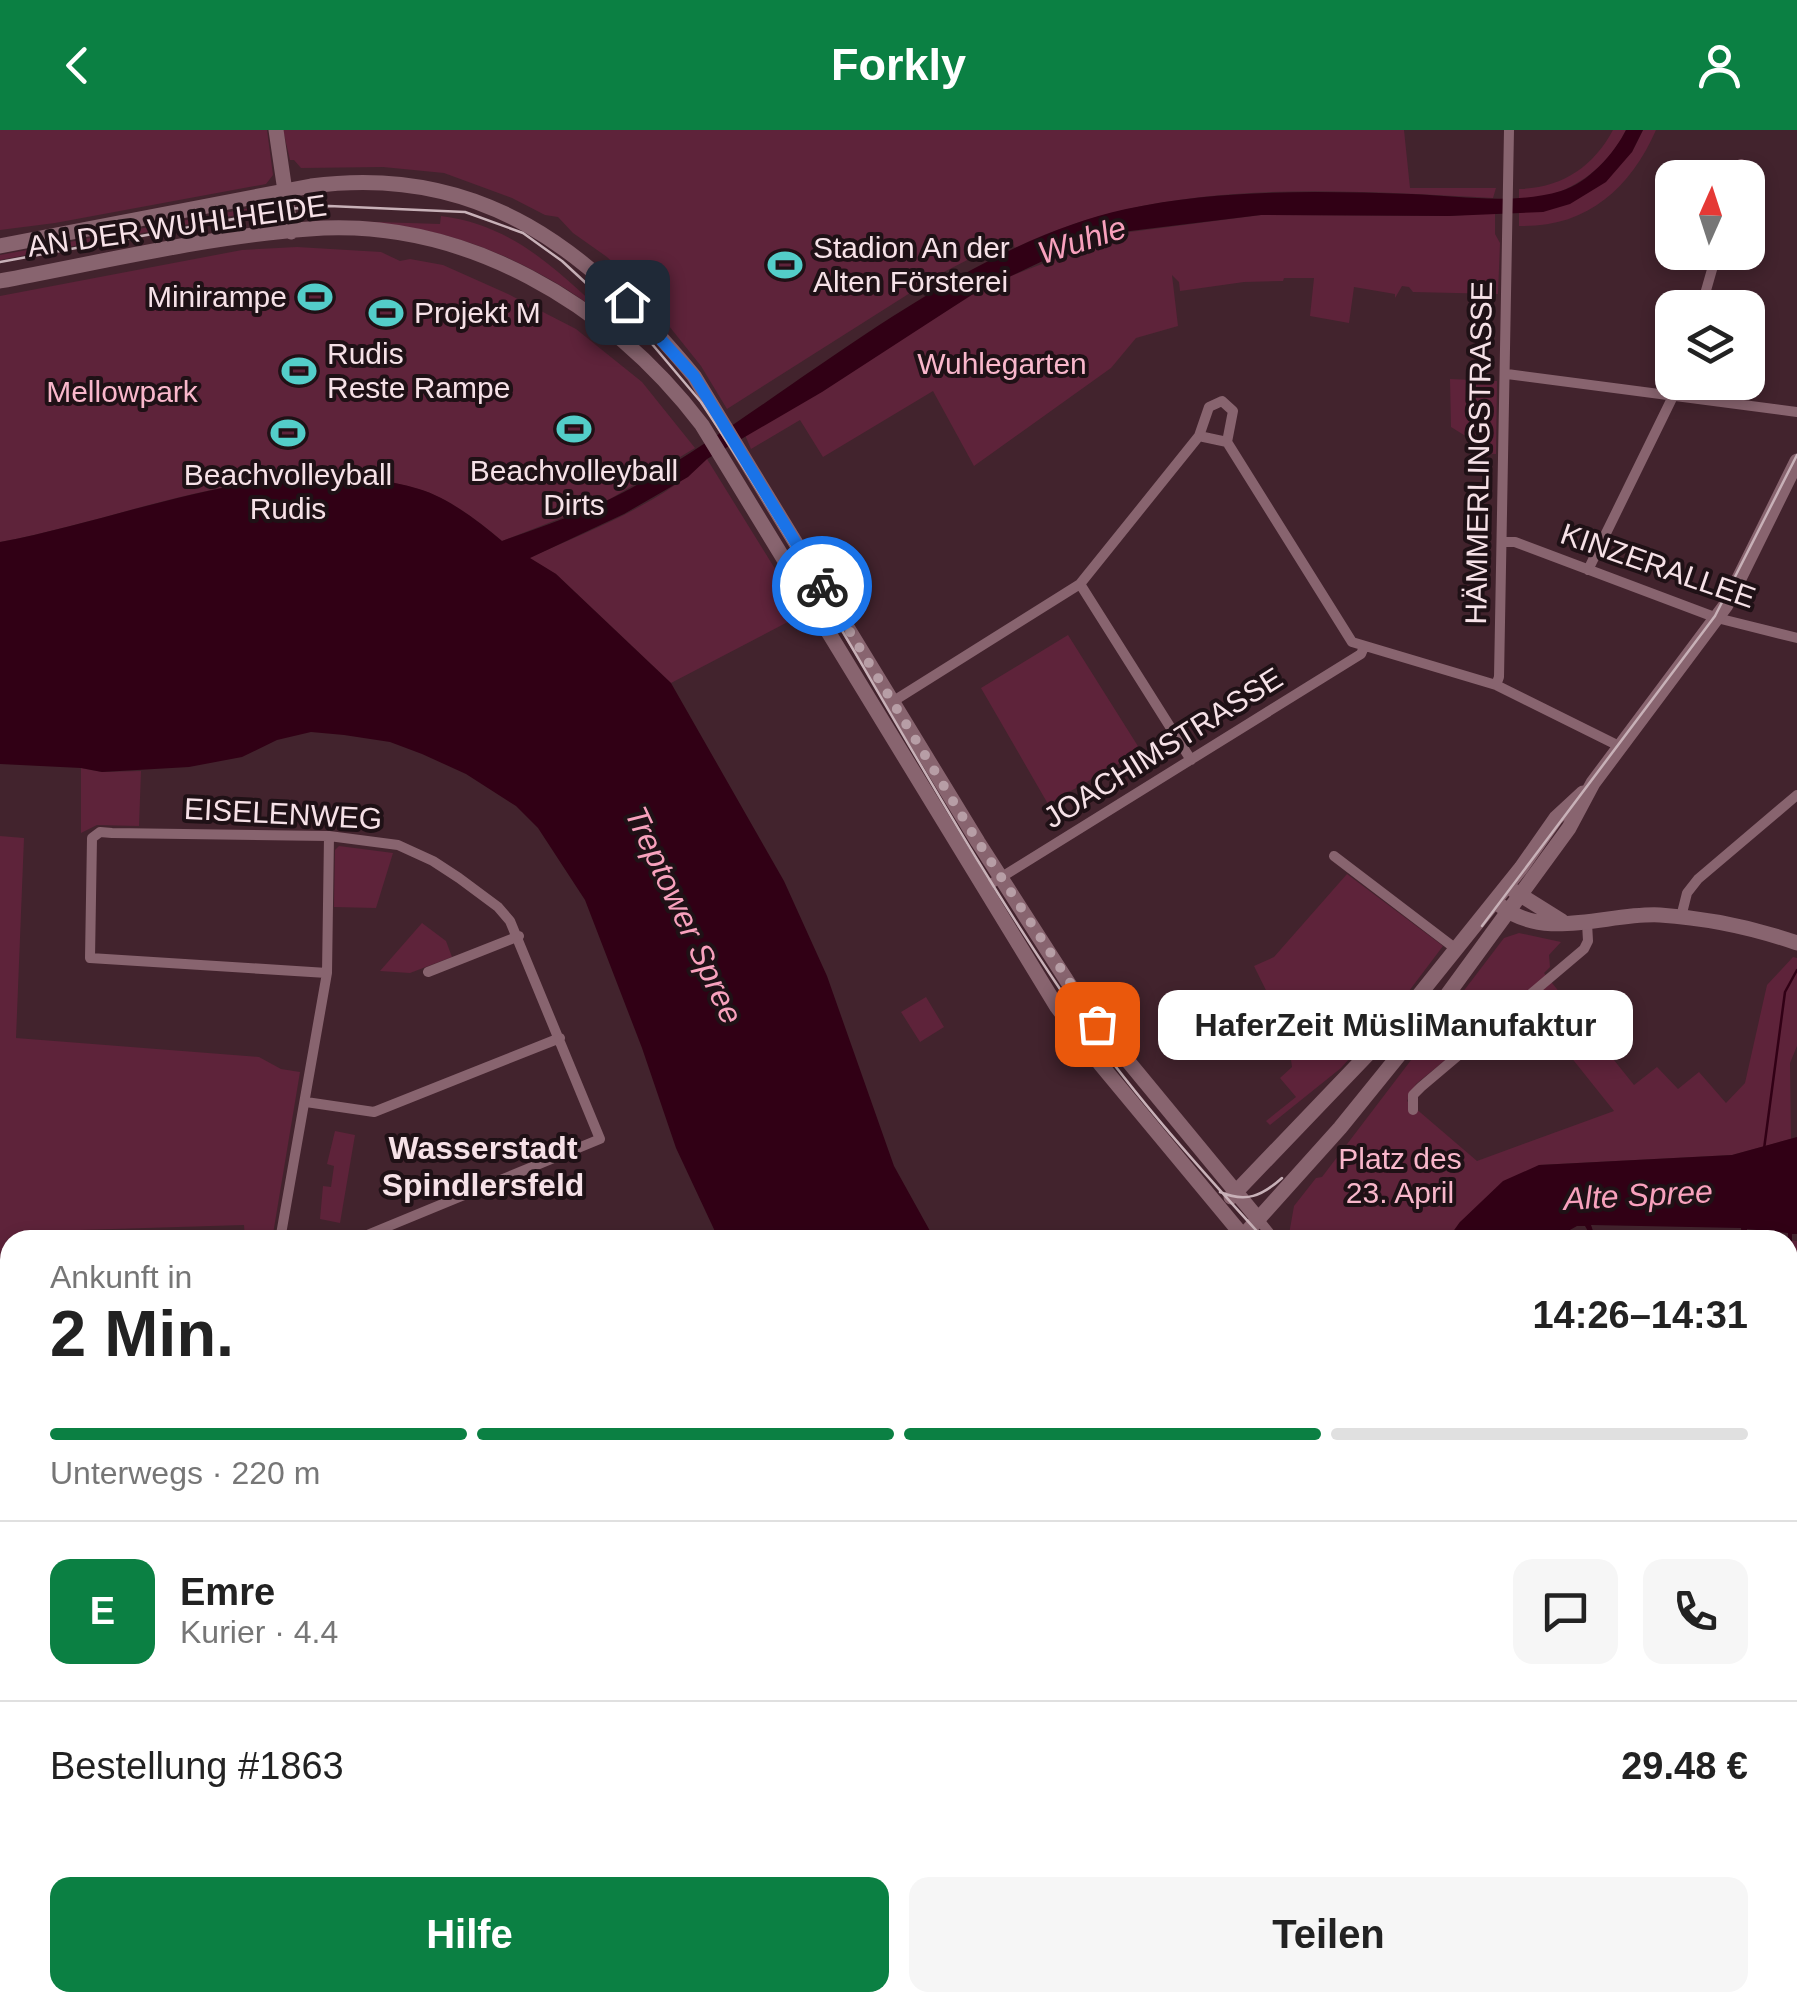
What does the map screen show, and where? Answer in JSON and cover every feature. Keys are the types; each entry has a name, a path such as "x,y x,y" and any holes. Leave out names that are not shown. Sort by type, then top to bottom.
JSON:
{"main road":[{"path":"276,130 291,232"},
{"name":"AN DER WUHLHEIDE","path":"0,246 311,186 358,181 439,189 510,216 565,248 606,281 694,376 1085,1009 1259,1220"},
{"name":"AN DER WUHLHEIDE","path":"0,281 205,244 291,232 351,229 418,235 465,248 514,269 576,305 667,381 714,445 1083,1043 1238,1230"},
{"path":"1220,1209 1391,1030 1456,950 1513,891 1556,818 1593,783 1717,618 1797,462"},
{"path":"1513,891 1567,923"},
{"path":"1501,906 1521,918 1567,923 1632,915 1681,917 1797,943"},
{"path":"1251,1230 1442,1002 1501,906"}],"street":[{"name":"HÄMMERLINGSTRASSE","path":"1496,686 1507,374 1509,130"},
{"path":"1507,374 1655,394"},
{"path":"1588,570 1673,400"},
{"path":"1699,400 1797,412"},
{"path":"892,702 1080,584 1200,436 1209,407 1222,401 1233,411 1227,442 1352,642 1496,686 1621,747"},
{"path":"1200,436 1227,442"},
{"name":"KINZERALLEE","path":"1503,542 1515,542 1717,618 1797,638"},
{"path":"1080,584 1191,760"},
{"name":"JOACHIMSTRASSE","path":"984,888 1362,654 1364,647"},
{"path":"1681,917 1688,893 1698,879 1797,795"},
{"name":"EISELENWEG","path":"327,973 90,958 92,838 100,832 329,836 398,845 433,861 498,907 519,936 600,1139 382,1227"},
{"path":"282,1230 327,973 329,836"},
{"path":"1334,856 1456,950"},
{"path":"1413,1110 1413,1095 1584,949 1588,941 1586,922"},
{"path":"428,972 519,936"},
{"path":"306,1102 374,1112 560,1038"},
{"path":"1259,1220 1267,1230"},
{"path":"376,1230 383,1230"}],"green space":[{"path":"0,130 267,130 273,175 266,184 0,230"},
{"path":"283,130 1404,130 1410,188 1496,188 1493,198 1311,191 1189,198 1072,225 1015,248 1010,238 940,274 727,409 701,366 637,286 558,217 444,173 383,167 301,168 290,160"},
{"path":"1613,130 1626,130 1596,170 1568,188 1519,199 1519,189 1549,185 1586,165"},
{"path":"1643,130 1656,130 1633,170 1603,201 1565,220 1519,226 1519,212 1543,212 1632,152"},
{"path":"261,206 262,210 0,260 0,255"},
{"name":"Wuhlegarten","path":"1495,213 1495,234 1500,243 1498,294 1413,292 1402,286 1395,298 1395,294 1354,287 1349,323 1310,316 1314,278 1180,291 1179,282 1172,275 1178,326 1136,338 1111,368 974,466 933,391 823,457 800,420 751,449 745,435 990,284 1122,233 1261,215"},
{"path":"441,216 469,222 518,243 560,273 620,328 549,279 496,253 413,228 345,221 440,224"},
{"name":"Mellowpark","path":"297,247 381,252 400,261 443,265 508,294 576,329 642,382 695,448 610,499 502,541 452,504 430,493 366,478 313,476 208,491 0,542 0,296 242,250"},
{"path":"1450,379 1497,381 1496,454 1475,453 1472,440 1451,427"},
{"path":"707,459 803,614 671,683 556,574 529,558 645,504"},
{"path":"1068,635 1141,751 1048,804 981,688"},
{"path":"81,768 141,771 139,826 97,825 81,833"},
{"path":"0,836 24,838 16,1038 259,1057 281,1069 300,1072 274,1230 244,1230 244,1225 0,1230"},
{"path":"339,846 393,853 376,908 334,907 335,850"},
{"path":"1347,874 1443,946 1341,1068 1270,1125 1266,1121 1296,1097 1280,1078 1292,1067 1284,1053 1293,1045 1254,966 1274,957"},
{"path":"422,923 446,941 452,957 410,973 380,971"},
{"name":"Platz des 23. April","path":"1519,933 1561,942 1549,955 1550,967 1544,973 1634,1085 1657,1067 1678,1089 1699,1072 1726,1103 1745,1083 1767,985 1793,957 1797,958 1797,1046 1790,1063 1791,1139 1732,1155 1539,1165 1454,1230 1290,1230 1294,1206 1316,1178 1322,1177 1504,938","holes":["1523,997 1614,1111 1477,1161 1407,1101 1416,1084"]},
{"path":"926,997 944,1027 920,1042 901,1012"},
{"path":"335,1131 355,1135 340,1223 320,1219 323,1186 331,1187 334,1166 327,1164"}],"water":[{"path":"1626,130 1643,130 1632,152 1606,182 1570,204 1543,212 1261,215 1122,232 1049,258 973,294 624,514 530,558 556,574 671,683 784,881 827,976 894,1166 929,1230 714,1230 676,1148 585,900 538,828 516,806 466,774 390,742 311,732 277,740 242,757 189,767 102,772 0,764 0,542 208,491 314,476 367,478 419,489 452,504 502,541 582,511 640,483 923,298 1024,244 1075,224 1162,202 1233,195 1339,192 1506,199 1543,195 1571,187 1590,175 1615,149"},
{"name":"Alte Spree","path":"1797,1137 1797,1230 1591,1225 1593,1230 1577,1226 1570,1230 1454,1230 1503,1181 1539,1165 1732,1155"}],"waterway":[{"path":"1764,1149 1785,992 1797,970"}],"tram line":[{"path":"0,262 288,209 329,206 465,212 523,233 562,261 652,344 701,402 1033,948 1126,1080 1256,1230"},
{"path":"1482,926 1715,616 1797,455"},
{"path":"1220,1192 1253,1196 1282,1178"}],"way so far":[{"path":"822,586 973,834 1097,1024"}],"place":[{"name":"Stadion An der Alten Försterei","path":"785,265"},
{"name":"Minirampe","path":"315,297"},
{"name":"Projekt M","path":"386,313"},
{"name":"Rudis Reste Rampe","path":"299,371"},
{"name":"Beachvolleyball Dirts","path":"574,429"},
{"name":"Beachvolleyball Rudis","path":"288,433"},
{"name":"HaferZeit MüsliManufaktur","path":"1097,1024"}],"district":[{"name":"Wasserstadt Spindlersfeld","path":"483,1166"}],"route":[{"path":"627,302 694,376 822,586"}],"water label":[{"name":"Wuhle","path":"1082,240"},
{"name":"Treptower Spree","path":"684,915"}]}
